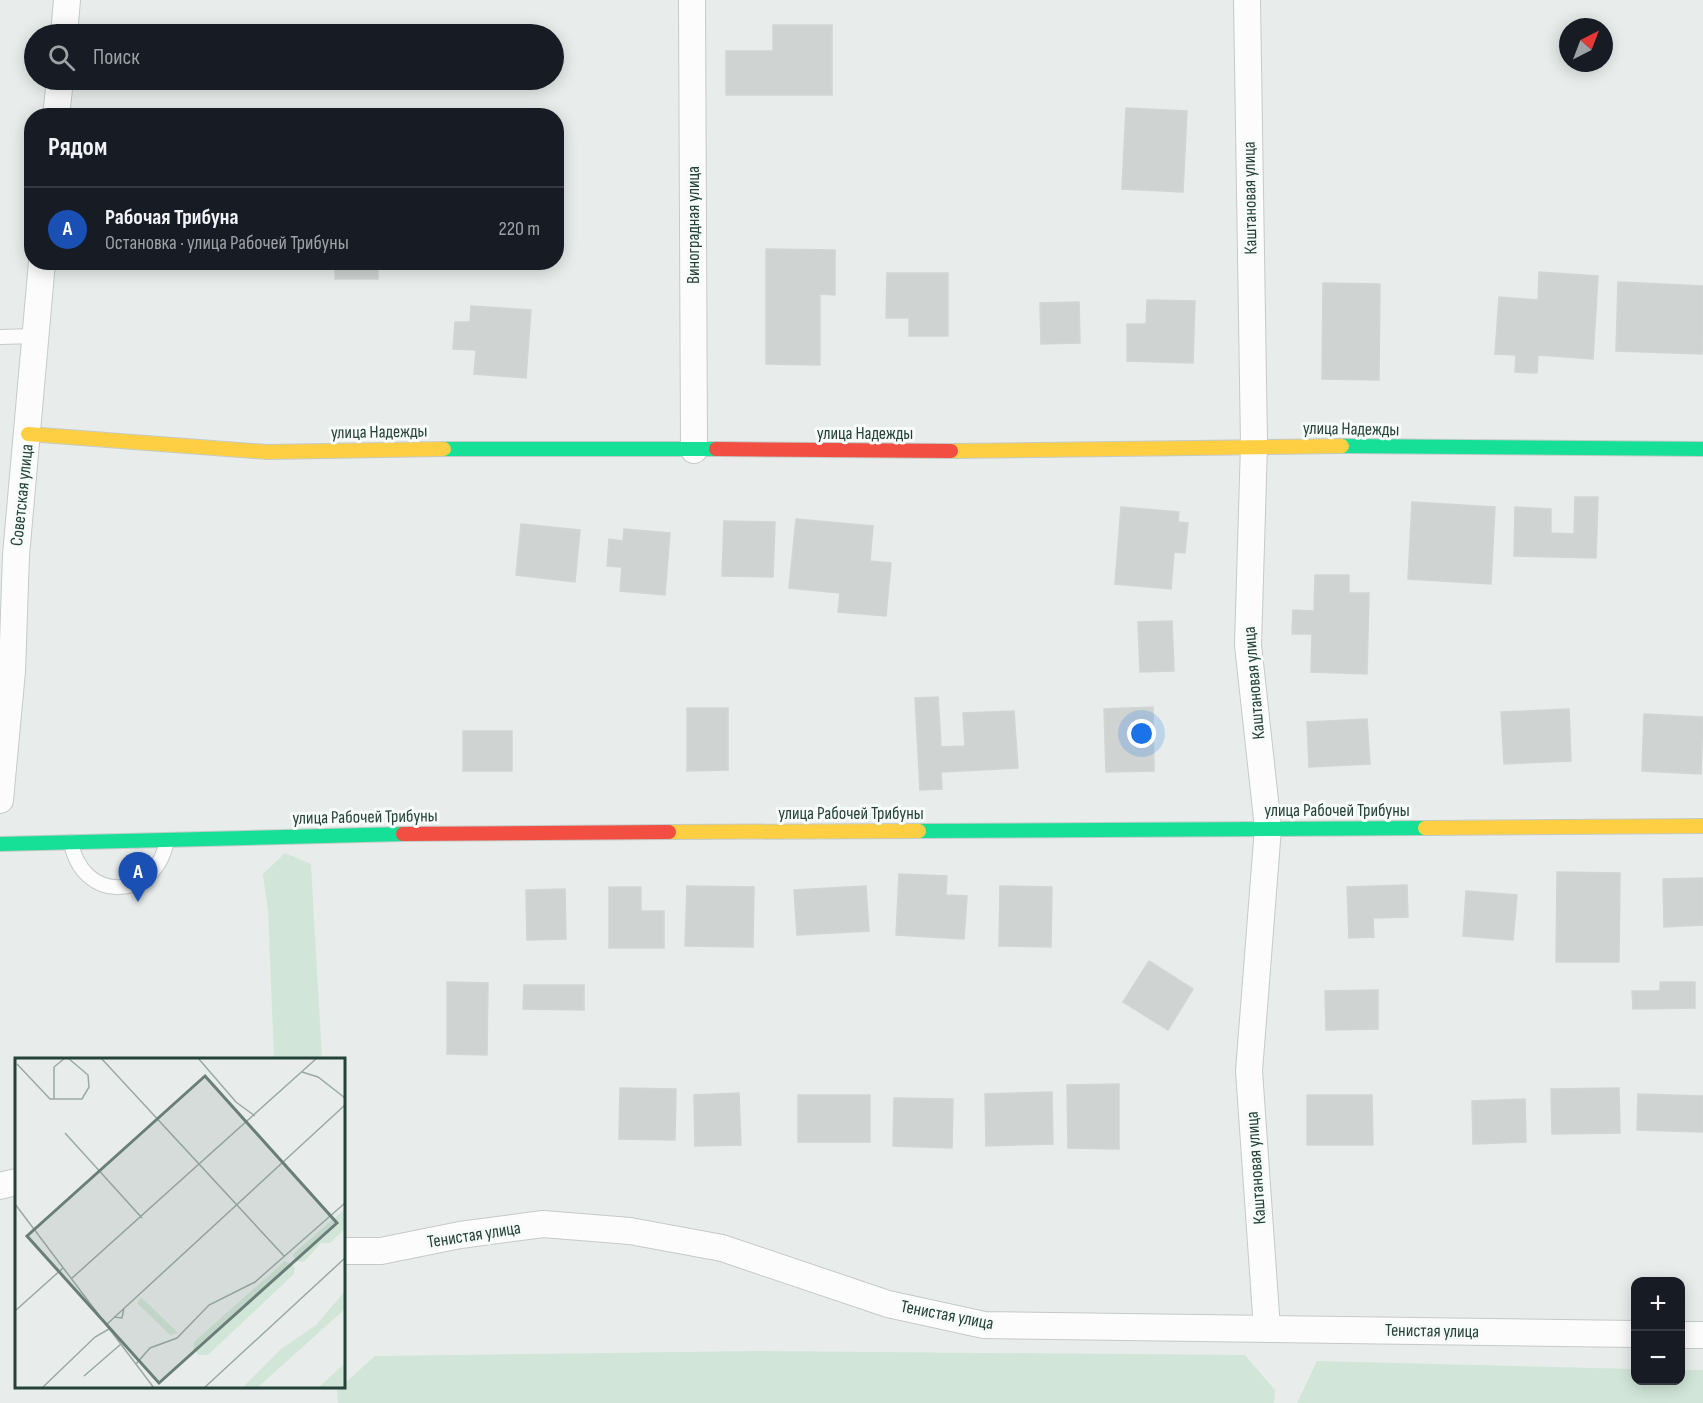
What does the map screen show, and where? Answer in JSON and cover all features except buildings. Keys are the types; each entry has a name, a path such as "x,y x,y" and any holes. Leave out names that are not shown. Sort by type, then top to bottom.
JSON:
{"street":[{"path":"65,24 67,0"},
{"name":"Виноградная улица","path":"692,0 694,450"},
{"name":"Каштановая улица","path":"1247,0 1254,446 1248,645 1268,828 1249,1071 1267,1329"},
{"path":"57,108 59,90"},
{"name":"Советская улица","path":"0,800 12,671 16,555 41,270"},
{"name":"улица Надежды","path":"28,434 267,452 519,448 978,451 1254,446 1703,449"},
{"name":"улица Рабочей Трибуны","path":"0,844 385,834 1703,826"},
{"path":"0,1186 15,1182"},
{"name":"Тенистая улица","path":"345,1251 381,1251 460,1235 543,1224 630,1231 722,1248 888,1304 984,1325 1631,1334"},
{"path":"1685,1335 1703,1335"}],"lane":[{"path":"0,337 35,336"},
{"path":"71,842 74,859 84,873 97,883 121,887 144,880 157,868 164,855 166,840"}],"green space":[{"path":"285,853 311,864 322,1058 274,1058 268,911 263,874"},
{"path":"757,1351 1245,1355 1275,1390 1274,1403 338,1403 337,1390 345,1388 345,1383 375,1356"},
{"path":"1317,1361 1631,1369 1631,1385 1685,1385 1685,1370 1703,1370 1703,1403 1297,1403"}],"traffic: fast":[{"path":"1342,446 1703,449"},
{"path":"444,449 716,449"},
{"path":"919,831 1425,828"},
{"path":"0,844 403,834"}],"traffic: slow":[{"path":"28,434 267,452 444,449"},
{"path":"951,451 1342,446"},
{"path":"1425,828 1703,826"},
{"path":"669,832 919,831"}],"traffic: jam":[{"path":"716,449 951,451"},
{"path":"403,834 669,832"}],"place":[{"name":"Рабочая Трибуна","path":"138,902"}]}
